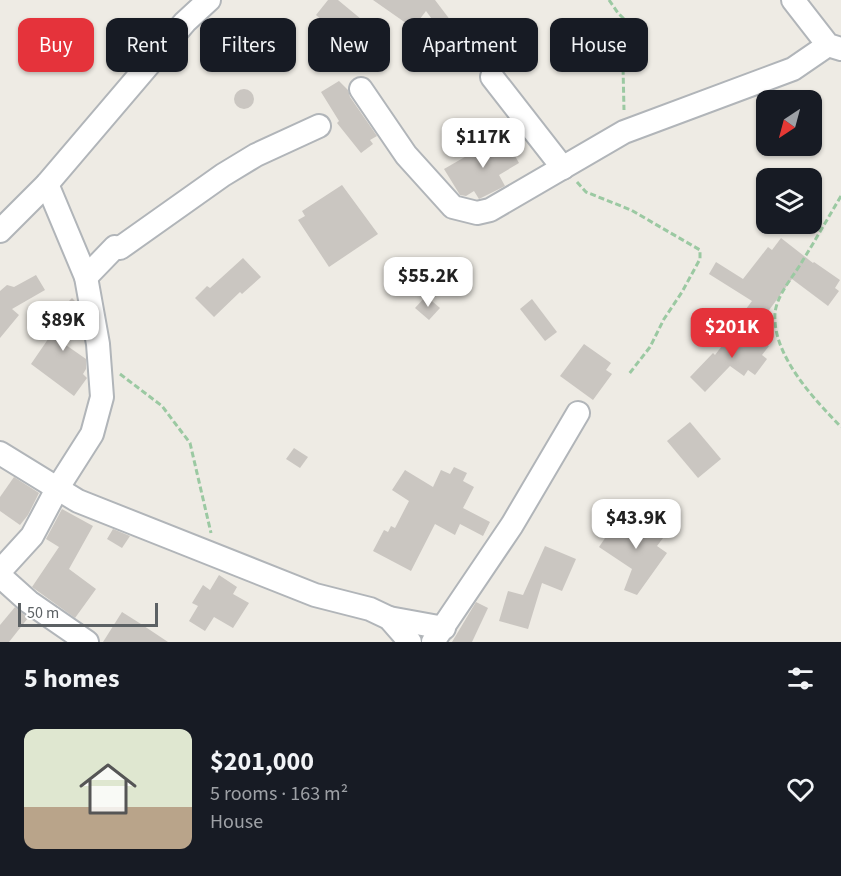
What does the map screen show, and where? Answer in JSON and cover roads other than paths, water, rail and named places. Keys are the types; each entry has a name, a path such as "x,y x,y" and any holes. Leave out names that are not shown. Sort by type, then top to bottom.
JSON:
{"street":[{"path":"0,231 47,184 178,30 209,0"},
{"path":"361,89 406,155 453,207 477,213 490,210 624,132 793,69 835,47 793,0"},
{"path":"492,77 563,168"},
{"path":"86,278 115,248 120,248 223,175 256,154 319,126"},
{"path":"47,184 86,278 99,358 102,397 92,434 57,489 32,536 0,574 29,602 87,642"},
{"path":"0,453 78,501 315,596 370,609 439,635 512,525 578,413"},
{"path":"389,618 410,642"}]}
